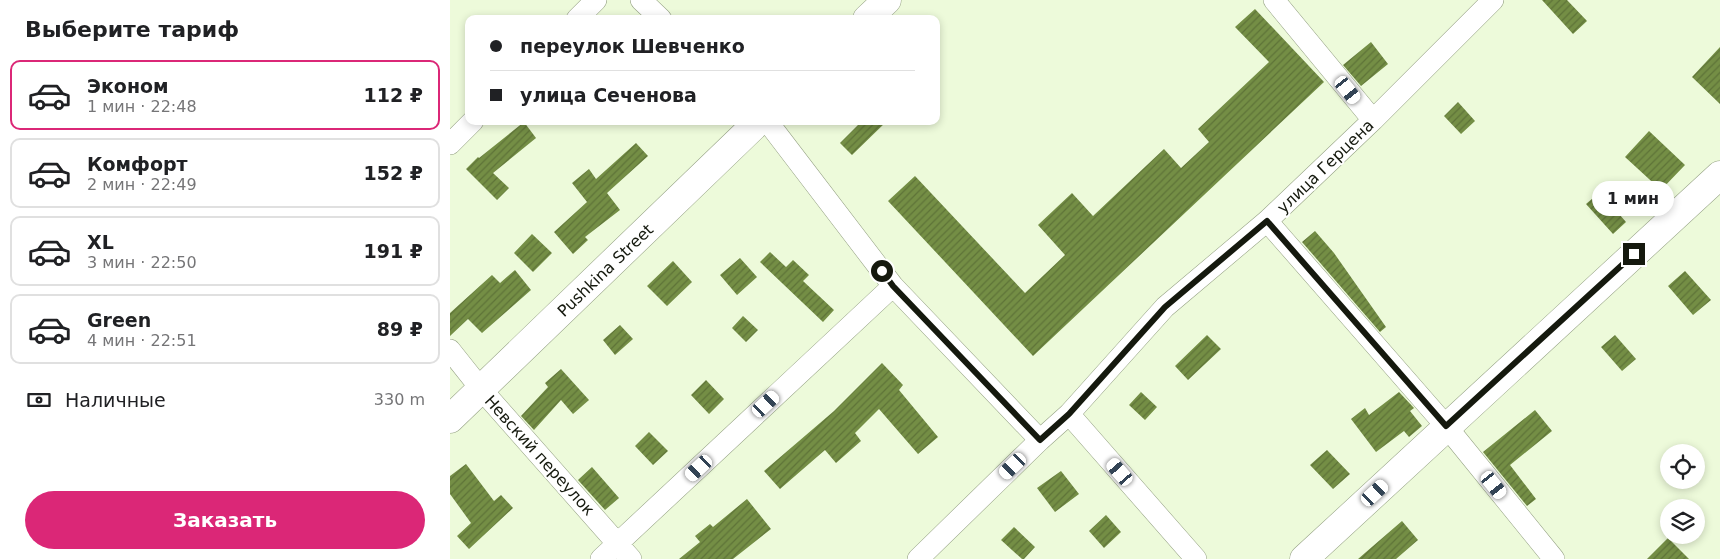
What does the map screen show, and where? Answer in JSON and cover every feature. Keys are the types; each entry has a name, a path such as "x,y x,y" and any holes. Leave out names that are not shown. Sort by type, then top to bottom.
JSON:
{"main road":[{"path":"871,15 887,0"},
{"name":"Pushkina Street","path":"450,419 755,125"},
{"path":"1304,559 1720,175"}],"street":[{"path":"581,15 596,0"},
{"path":"641,0 657,15"},
{"path":"1274,0 1373,120"},
{"name":"улица Герцена","path":"918,559 1069,414 1165,307 1267,221 1373,120 1493,0"},
{"path":"450,144 469,125"},
{"path":"770,125 893,286 1040,440"},
{"path":"1267,221 1446,426 1554,559"},
{"path":"601,559 625,551 893,286"},
{"name":"Невский переулок","path":"450,350 481,389 625,551"},
{"path":"1069,414 1196,559"}],"building":[{"path":"1542,0 1567,0 1587,21 1573,34"},
{"path":"1255,9 1324,82 1033,356 888,201 915,176 1025,293 1065,255 1038,225 1072,193 1093,216 1164,149 1181,168 1209,142 1198,129 1269,62 1235,27"},
{"path":"1371,42 1388,64 1361,86 1343,65"},
{"path":"1720,47 1720,104 1692,77"},
{"path":"1458,102 1475,121 1461,134 1444,116"},
{"path":"520,125 526,125 536,138 493,173 509,188 497,200 466,169"},
{"path":"858,125 883,125 852,155 840,143"},
{"path":"1649,131 1685,165 1661,190 1625,157"},
{"path":"636,143 648,156 607,193 620,210 585,237 588,240 573,254 554,232 587,202 572,183 589,169 596,179"},
{"path":"1600,192 1626,222 1613,234 1586,204"},
{"path":"1315,231 1334,253 1386,327 1380,332 1302,242"},
{"path":"532,234 552,253 533,272 514,253"},
{"path":"770,252 786,267 793,260 809,275 803,281 834,310 823,322 760,262"},
{"path":"740,258 757,277 737,295 720,275"},
{"path":"673,261 692,282 667,306 647,286"},
{"path":"515,270 531,290 482,333 468,319 450,336 450,313 492,275 500,283"},
{"path":"1685,271 1711,300 1693,315 1668,286"},
{"path":"743,316 758,330 746,342 732,328"},
{"path":"620,325 633,339 615,355 603,340"},
{"path":"1207,335 1221,349 1188,380 1175,366"},
{"path":"1615,335 1636,359 1622,371 1601,347"},
{"path":"882,363 903,385 899,390 938,437 918,454 879,409 855,433 861,441 836,463 825,450 780,489 764,471 834,411"},
{"path":"561,369 589,400 573,414 561,400 534,430 521,416 548,387 545,383"},
{"path":"706,380 724,399 709,414 691,395"},
{"path":"1141,392 1157,407 1145,420 1129,405"},
{"path":"1399,392 1414,408 1410,411 1422,426 1409,437 1404,431 1376,452 1351,419 1365,408 1369,415"},
{"path":"1535,410 1552,431 1510,465 1536,499 1527,506 1483,452"},
{"path":"649,432 668,451 653,465 635,446"},
{"path":"1327,450 1350,474 1333,489 1310,465"},
{"path":"466,464 494,501 501,495 513,508 469,549 457,536 471,523 450,494 450,476"},
{"path":"592,467 619,498 605,510 578,480"},
{"path":"1061,471 1079,494 1055,512 1037,488"},
{"path":"747,499 771,529 733,559 679,559 700,542 695,536 710,524 713,527"},
{"path":"1106,515 1121,532 1104,548 1089,531"},
{"path":"1402,521 1418,540 1396,559 1358,559"},
{"path":"1014,527 1035,547 1024,559 1001,540"},
{"path":"1662,544 1674,544 1689,559 1647,559"}],"route":[{"path":"882,271 893,286 1040,440 1069,414 1165,307 1267,221 1446,426 1634,254"}]}
